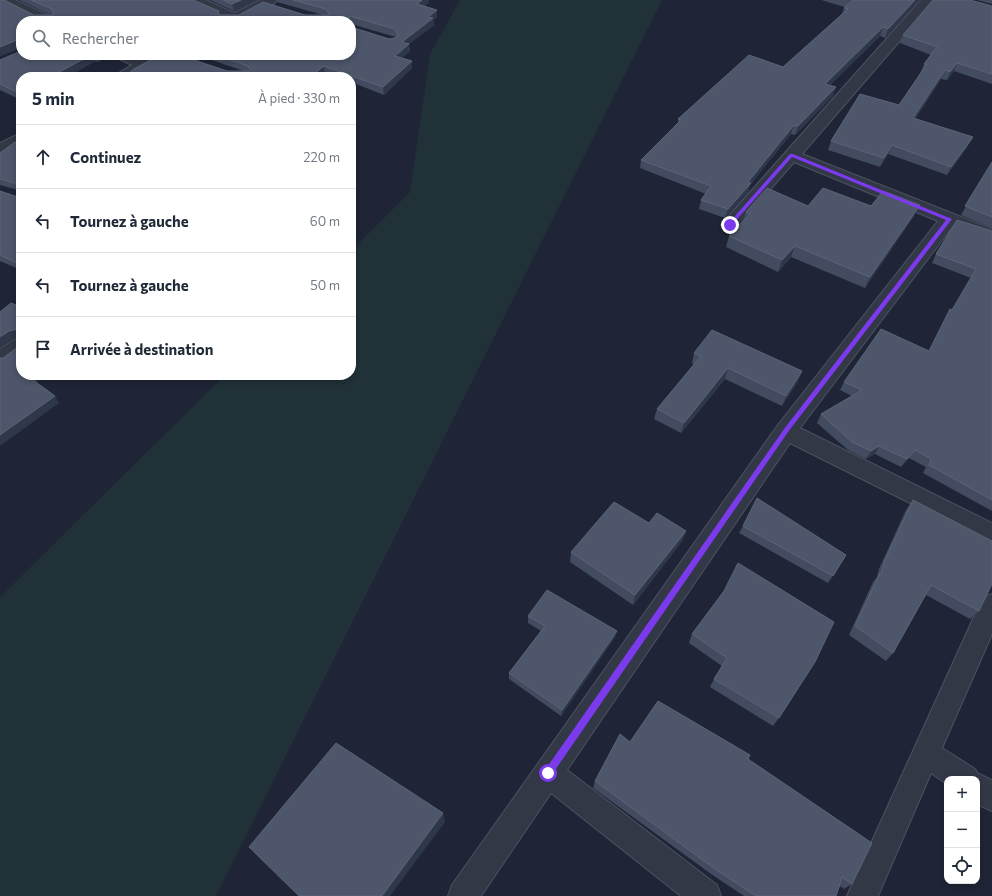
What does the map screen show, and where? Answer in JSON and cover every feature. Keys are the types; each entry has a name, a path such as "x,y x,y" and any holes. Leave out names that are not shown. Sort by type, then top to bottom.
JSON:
{"street":[{"path":"4,0 38,16"},
{"path":"195,0 225,16"},
{"path":"730,225 928,0"},
{"path":"239,16 270,4"},
{"path":"132,60 143,65"},
{"path":"131,72 152,60"},
{"path":"0,150 16,141"},
{"path":"791,155 992,235"},
{"path":"462,896 786,431 949,219"},
{"path":"0,359 16,348"},
{"path":"786,431 992,534"},
{"path":"862,896 992,605"},
{"path":"925,753 960,776"},
{"path":"548,773 706,896"},
{"path":"980,789 992,797"}],"shaded area":[{"path":"460,0 662,0 216,896 0,896 0,597 220,380 356,380 356,246 410,192 430,54"}],"building":[{"path":"0,0 4,0 34,15 54,15 52,9 31,0 193,0 219,11 219,15 239,15 263,2 305,15 329,14 326,9 293,0 422,0 417,4 437,10 428,17 433,18 402,42 409,44 395,56 412,61 383,87 356,77 356,72 341,72 324,66 316,72 130,72 151,60 194,60 227,71 249,71 251,70 248,66 231,60 356,60 356,29 389,39 395,38 398,35 395,29 356,18 356,16 16,16 16,40 0,47"},
{"path":"223,0 241,0 232,4"},
{"path":"853,0 915,0 888,29 883,27 825,84 836,87 798,126 794,125 748,182 751,183 728,209 701,200 711,186 641,160 681,120 678,119 749,55 783,67 848,9 844,8"},
{"path":"933,0 970,0 992,6 992,74 957,63 950,72 945,70 913,118 973,137 951,167 892,145 884,158 831,141 860,94 899,105 927,64 924,64 937,47 903,35"},
{"path":"16,53 16,60 82,60 59,72 16,72 16,92 0,84 0,60"},
{"path":"16,142 16,183 0,179 0,153"},
{"path":"992,162 992,217 965,206"},
{"path":"767,188 808,206 823,188 871,206 883,191 920,205 870,277 795,246 782,260 729,236 750,214 746,212"},
{"path":"0,191 16,196 16,263 0,255"},
{"path":"957,220 992,231 992,500 929,465 931,459 915,450 907,459 879,446 871,451 852,442 821,414 862,390 844,382 881,329 929,351 950,309 952,310 976,269 936,254"},
{"path":"11,303 16,305 16,329 9,331 0,337 0,312"},
{"path":"712,330 802,371 786,396 728,368 684,423 657,409 701,356 694,353"},
{"path":"16,348 16,380 33,380 55,396 0,435 0,358 3,358"},
{"path":"757,498 846,555 833,576 743,526"},
{"path":"913,500 992,541 992,584 979,611 931,585 893,653 855,626 880,573 881,574 885,560"},
{"path":"614,502 649,523 657,513 686,531 635,595 571,552"},
{"path":"738,563 834,622 815,662 779,718 714,679 727,658 692,634 724,591"},
{"path":"547,590 617,631 562,710 509,673 545,626 528,616"},
{"path":"658,701 750,755 748,759 872,843 852,884 842,877 836,896 756,896 715,869 595,781 620,734 630,742"},
{"path":"336,743 443,813 382,896 299,896 249,847"}],"route":[{"path":"548,773 786,431 949,219 791,155 730,225"}]}
